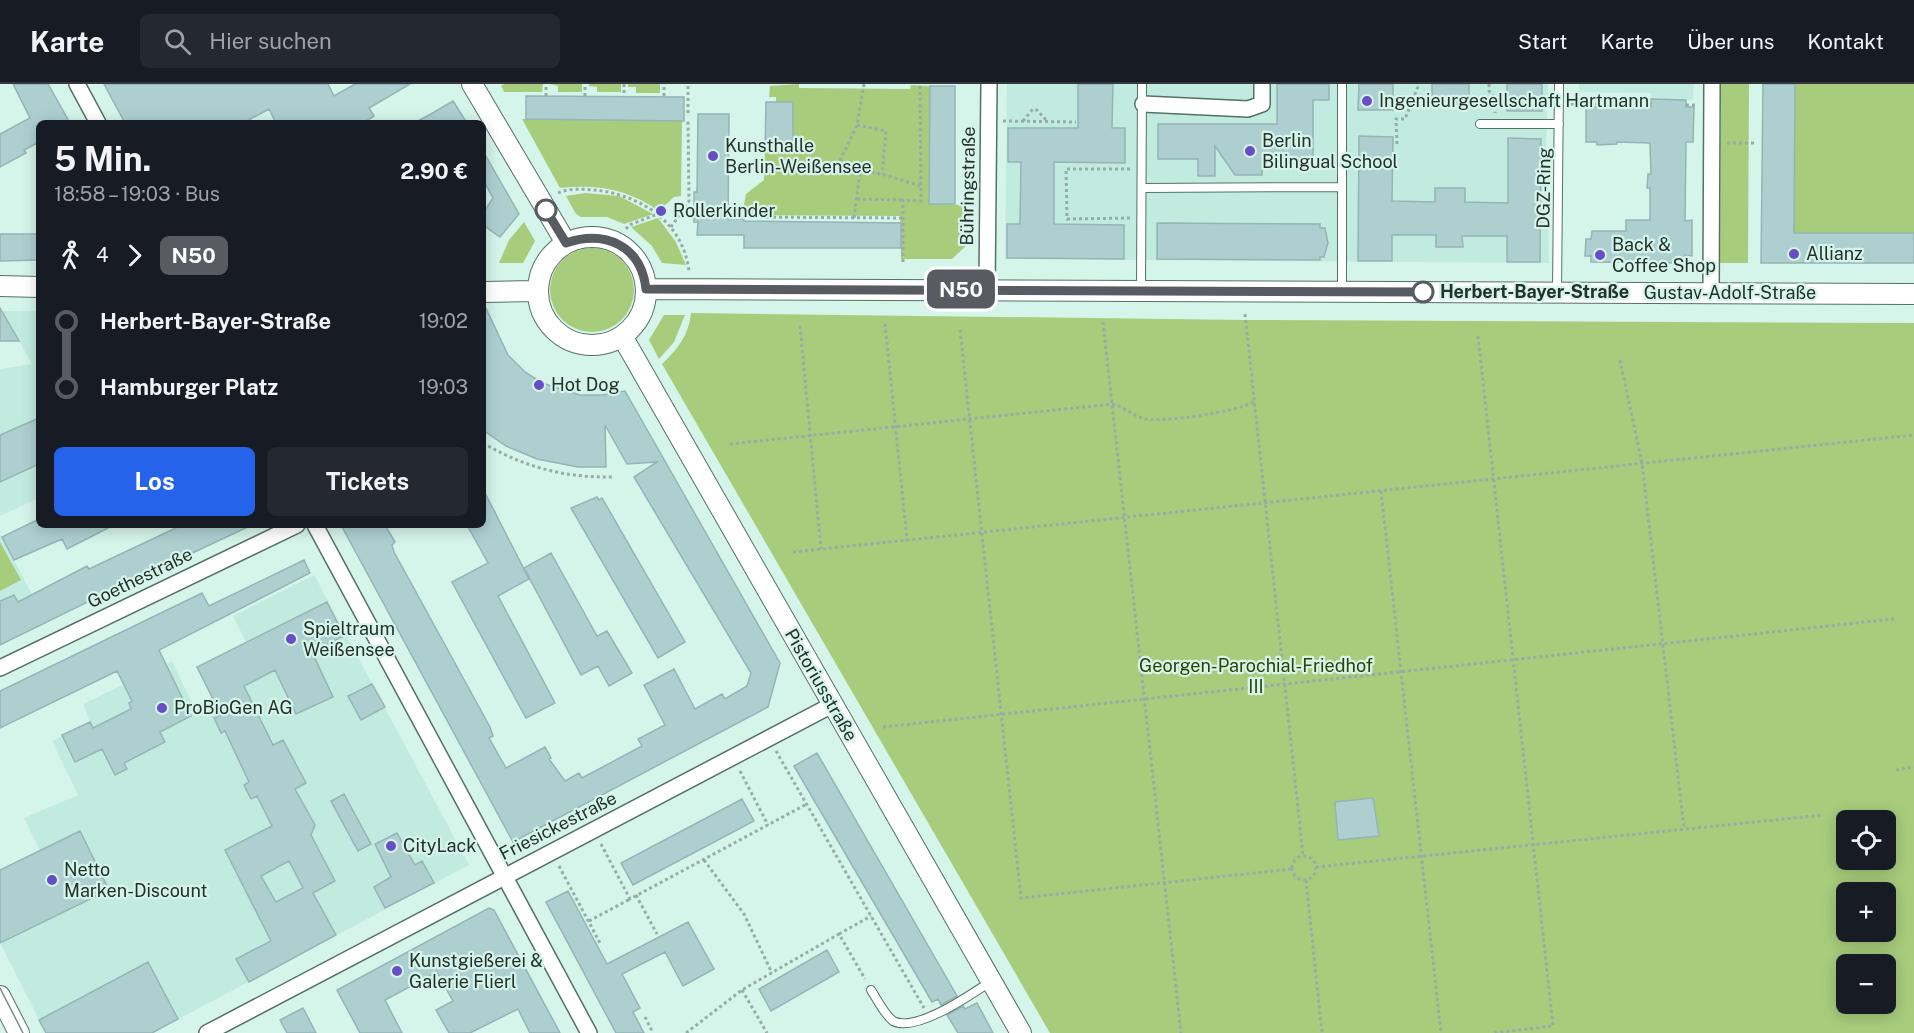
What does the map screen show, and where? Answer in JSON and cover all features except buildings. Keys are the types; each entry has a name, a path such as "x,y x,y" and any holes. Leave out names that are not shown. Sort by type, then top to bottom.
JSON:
{"street":[{"path":"77,84 96,120"},
{"path":"473,84 566,243"},
{"name":"Bühringstraße","path":"987,289 989,84"},
{"path":"1143,104 1248,109 1262,104 1262,84"},
{"path":"1711,293 1712,84"},
{"path":"592,237 618,243 631,254 641,269 646,289 645,303 639,319 622,336 595,346 583,345 561,336 545,319 537,291 542,268 552,254 566,243 592,237"},
{"path":"0,286 36,287"},
{"name":"Gustav-Adolf-Straße","path":"646,289 1914,294"},
{"path":"486,292 537,291"},
{"name":"Pistoriusstraße","path":"622,336 1021,1033"},
{"name":"Goethestraße","path":"0,668 291,528"},
{"path":"317,528 589,1033"},
{"name":"Friesickestraße","path":"207,1033 832,705"},
{"path":"0,996 19,1033"}],"lane":[{"path":"1141,290 1142,84"},
{"path":"1342,84 1342,292"},
{"name":"DGZ-Ring","path":"1557,293 1559,84"},
{"path":"1480,124 1559,124"},
{"path":"1142,188 1341,188"},
{"path":"871,990 893,1021 903,1025 931,1020 992,982"}],"path":[{"path":"546,84 546,96"},
{"path":"585,84 585,96"},
{"path":"624,84 624,96"},
{"path":"664,84 664,96"},
{"path":"688,84 688,113"},
{"path":"864,84 857,125 838,165 882,174 921,186"},
{"path":"857,199 921,201 920,84"},
{"path":"1397,144 1396,119 1405,119 1419,84"},
{"path":"1489,84 1489,91 1495,98 1495,124"},
{"path":"1560,104 1651,104"},
{"path":"1686,105 1696,105"},
{"path":"1023,121 1033,109 1037,110 1047,121"},
{"path":"671,227 688,201 688,121"},
{"path":"1002,121 1076,122"},
{"path":"857,125 886,131 882,174"},
{"path":"1141,218 1067,219 1066,169 1142,170"},
{"path":"854,218 860,171"},
{"path":"558,193 583,189 619,193 644,204 671,227 687,254 689,271"},
{"path":"903,200 903,262"},
{"path":"626,229 629,225 658,214"},
{"path":"737,217 903,218"},
{"path":"1245,314 1303,855"},
{"path":"1103,322 1181,1033"},
{"path":"885,324 907,540"},
{"path":"800,326 821,549"},
{"path":"960,330 1021,898 1292,869"},
{"path":"1478,336 1553,1026 1493,1033"},
{"path":"1620,360 1642,463 1684,829"},
{"path":"730,444 1112,404 1125,407 1138,416 1157,419 1229,411 1254,402"},
{"path":"793,552 1914,435"},
{"path":"486,444 516,460 557,473 613,477"},
{"path":"1381,490 1441,1033"},
{"path":"883,727 1894,619"},
{"path":"776,751 805,806 931,1020"},
{"path":"1896,770 1914,767"},
{"path":"739,771 768,825"},
{"path":"588,922 805,806"},
{"path":"1316,867 1823,815"},
{"path":"601,844 630,899"},
{"path":"1303,855 1314,860 1316,867 1312,877 1306,880 1298,878 1292,869 1293,862 1303,855"},
{"path":"704,860 744,914 771,973"},
{"path":"559,866 600,943"},
{"path":"1306,880 1322,1033"},
{"path":"636,895 657,934"},
{"path":"686,1033 742,990 871,916"},
{"path":"839,934 871,990"},
{"path":"742,990 767,1033"},
{"path":"645,1017 653,1033"}],"shaded area":[{"path":"1007,84 1548,84 1546,153 1549,263 1005,259"},
{"path":"1579,84 1694,84 1693,100 1651,99 1651,93 1579,92"},
{"path":"2,311 36,311 36,499 0,516 0,369 32,364"},
{"path":"0,534 47,623 0,645"},
{"path":"314,575 469,865 152,1033 46,1033 0,943 0,871 40,851 24,818 78,795 52,741 90,722 83,704 172,661 195,709 213,701 197,667 246,642 233,616"}],"green space":[{"path":"543,84 542,92 504,92 501,85"},
{"path":"550,84 582,84 582,92 558,92 558,86"},
{"path":"589,84 621,84 621,92 597,92 597,87 589,86"},
{"path":"628,84 660,84 660,93 636,93 636,87 628,87"},
{"path":"799,84 799,88 910,89 911,85 930,86 929,204 967,205 967,245 952,259 901,259 900,216 742,215 746,194 764,180 765,151 793,151 793,102 776,102 776,97 769,97 770,86"},
{"path":"1721,84 1749,84 1748,263 1720,263"},
{"path":"1795,84 1914,84 1914,233 1796,236 1789,226 1794,225"},
{"path":"522,119 682,120 681,196 674,197 659,211 636,198 612,190 587,187 560,188"},
{"path":"585,193 619,196 653,214 624,224 607,217 581,217 576,214 566,196"},
{"path":"658,218 676,242 686,265 662,263 652,246 631,227"},
{"path":"524,222 535,241 523,263 499,263 509,240"},
{"path":"584,248 600,248 616,255 627,266 634,282 631,306 622,320 600,332 584,332 568,325 557,314 550,298 550,282 557,266 568,255"},
{"name":"Georgen-Parochial-Friedhof III","path":"691,313 1245,320 1914,323 1914,1033 1050,1033 662,364 681,342 688,328"},
{"path":"664,315 685,315 674,342 659,359 649,340"},
{"path":"0,542 21,580 0,591"}],"tram line":[{"path":"0,988 23,1033"}],"bus line":[{"name":"N50","path":"546,210 566,243 583,237 601,237 618,243 631,254 641,269 646,289 1423,292"}],"place":[{"name":"Ingenieurgesellschaft Hartmann","path":"1367,101"},
{"name":"Berlin Bilingual School","path":"1250,151"},
{"name":"Kunsthalle Berlin-Weißensee","path":"713,156"},
{"name":"Rollerkinder","path":"661,211"},
{"name":"Allianz","path":"1794,254"},
{"name":"Back & Coffee Shop","path":"1600,255"},
{"name":"Herbert-Bayer-Straße","path":"1423,292"},
{"name":"Hot Dog","path":"539,385"},
{"name":"Spieltraum Weißensee","path":"291,639"},
{"name":"ProBioGen AG","path":"162,708"},
{"name":"CityLack","path":"391,846"},
{"name":"Netto Marken-Discount","path":"52,880"},
{"name":"Kunstgießerei & Galerie Flierl","path":"397,971"}]}
